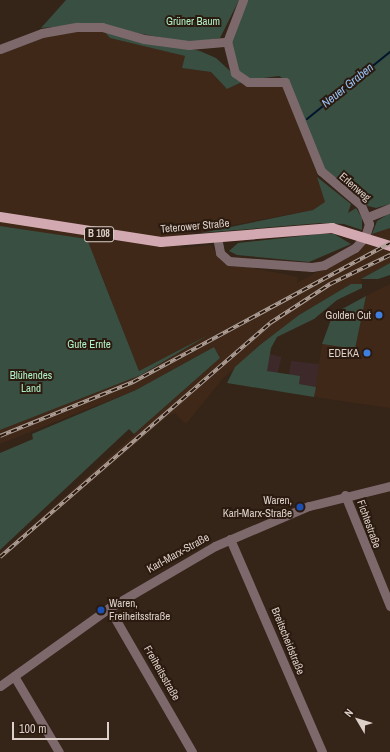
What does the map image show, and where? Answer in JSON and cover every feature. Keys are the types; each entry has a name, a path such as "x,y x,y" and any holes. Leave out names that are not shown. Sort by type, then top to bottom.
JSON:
{"main road":[{"name":"Teterower Straße","path":"0,217 147,241 218,240 305,228 339,229 390,246"}],"street":[{"path":"0,49 42,33 77,27 102,27 144,40 192,45 227,42 243,0"},
{"name":"Erlenweg","path":"218,240 222,256 233,262 319,266 361,242 368,229 368,216 358,202 320,171 285,82 248,82 238,78 229,59 227,42"},
{"path":"368,216 390,208"},
{"name":"Karl-Marx-Straße","path":"0,686 109,608 230,539 275,518 345,494 390,486"},
{"name":"Fichtestraße","path":"345,494 390,606"},
{"name":"Breitscheidstraße","path":"230,539 322,752"},
{"name":"Freiheitsstraße","path":"109,608 192,752"},
{"path":"14,676 59,752"}],"shaded area":[{"path":"102,29 110,38 186,56 182,68 211,72 227,89 242,82 284,86 316,170 325,202 313,210 180,235 181,248 211,245 223,262 298,277 297,283 361,248 372,234 390,228 390,263 361,279 362,284 351,284 299,315 224,377 186,424 175,413 169,415 0,560 0,554 220,358 214,347 136,390 0,444 0,430 141,375 204,337 139,371 96,261 33,231 0,226 0,51 53,32"},
{"path":"390,284 390,408 314,397 322,344 355,349 366,296"},
{"path":"270,354 282,357 278,373 266,370"},
{"path":"291,361 319,364 316,387 299,384 289,374"}],"green space":[{"name":"Grüner Baum","path":"66,0 239,0 220,38 190,43 90,24 41,28"},
{"path":"245,0 390,0 390,204 376,208 368,206 324,168 286,80 279,76 249,80 237,73 230,47"},
{"path":"102,29 200,51 216,58 242,82 227,89 211,72 182,68 185,56 110,38"},
{"path":"317,177 351,204 348,213 356,208 362,218 362,230 344,224 321,223 201,233 313,210 325,202"},
{"path":"390,213 390,228 372,234 377,221"},
{"path":"0,226 87,239 139,371 208,335 141,375 0,430"},
{"path":"319,234 334,234 351,244 309,262 237,255 229,251 238,243"},
{"path":"390,263 390,275 378,279 361,279"},
{"path":"351,284 362,284 362,288 337,300 314,319 277,337 271,348 267,371 300,376 299,384 316,387 314,397 227,383 235,367 260,345 299,315"},
{"path":"366,296 355,349 322,344 333,314"},
{"path":"214,347 220,358 134,434 129,429 0,550 0,453 33,439 32,434 136,390"}],"waterway":[{"name":"Neuer Graben","path":"307,119 390,52"}],"railway":[{"path":"0,436 133,382 390,243"},
{"path":"0,557 270,323 330,284 390,255"}],"place":[{"name":"Golden Cut","path":"379,315"},
{"name":"EDEKA","path":"367,353"},
{"name":"Waren, Karl-Marx-Straße","path":"300,507"},
{"name":"Waren, Freiheitsstraße","path":"101,610"}],"park label":[{"name":"Gute Ernte","path":"89,344"},
{"name":"Blühendes Land","path":"31,382"}]}
